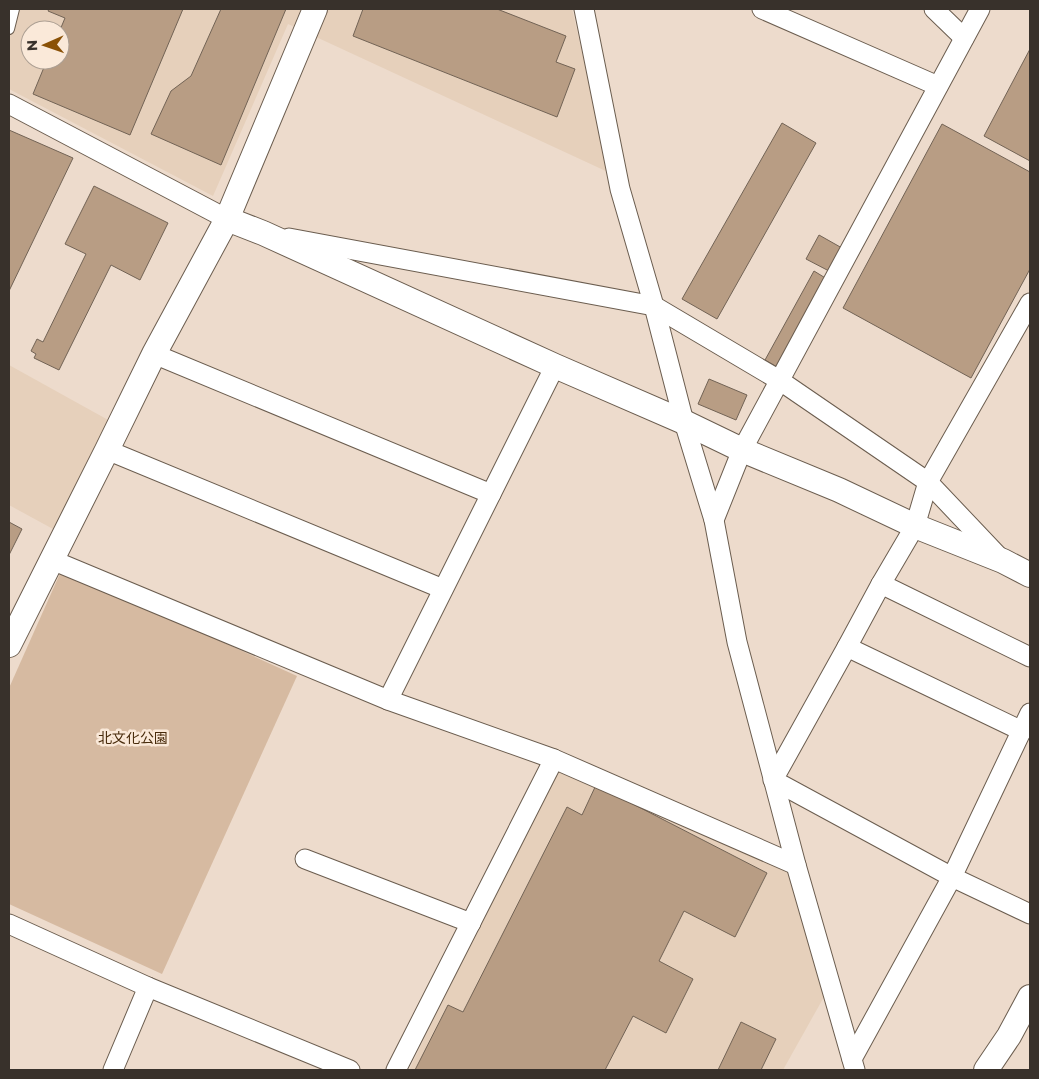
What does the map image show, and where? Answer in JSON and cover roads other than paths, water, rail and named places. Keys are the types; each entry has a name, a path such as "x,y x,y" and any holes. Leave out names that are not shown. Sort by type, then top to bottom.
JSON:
{"street":[{"path":"9,645 154,354 227,219 316,9"},
{"path":"584,9 620,189 654,306 684,422 714,520 737,642 796,864 854,1065"},
{"path":"762,9 938,86"},
{"path":"934,9 964,38"},
{"path":"714,520 742,450 980,9"},
{"path":"9,104 227,219 263,233 555,366 684,422 742,450 839,490 915,526 1003,561 1030,575"},
{"path":"263,233 654,306 780,380 928,482 1003,561"},
{"path":"773,780 915,526 928,482 1030,302"},
{"path":"154,354 491,494"},
{"path":"388,700 555,366"},
{"path":"107,450 443,589"},
{"path":"52,560 388,700 554,759 796,864"},
{"path":"881,584 1030,657"},
{"path":"847,647 1022,731"},
{"path":"854,1065 952,877 1030,713"},
{"path":"396,1070 554,759"},
{"path":"773,780 952,877 1030,914"},
{"path":"305,859 471,923"},
{"path":"9,924 148,987 350,1070"},
{"path":"113,1070 148,987"},
{"path":"986,1070 1010,1036 1030,997"}],"lane":[{"path":"9,29 13,9"}],"park label":[{"name":"北文化公園","path":"133,738"}]}
